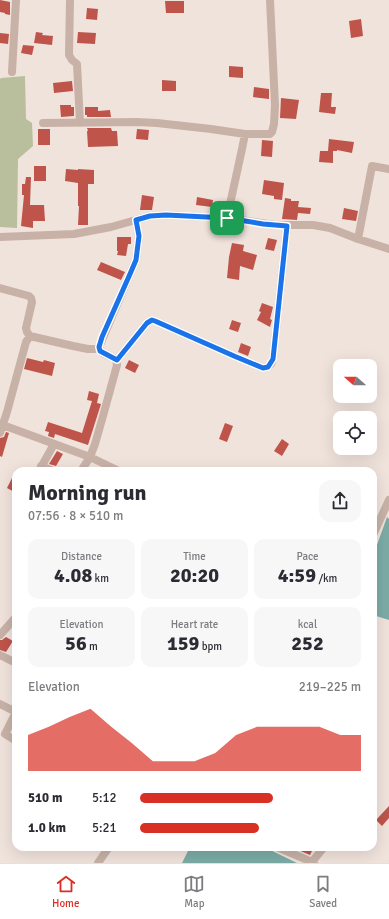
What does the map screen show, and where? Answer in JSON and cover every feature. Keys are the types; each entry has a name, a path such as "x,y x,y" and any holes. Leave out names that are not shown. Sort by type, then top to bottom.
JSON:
{"street":[{"path":"12,72 16,0"},
{"path":"70,0 69,55 77,64 80,123"},
{"path":"43,123 157,123 191,126 244,134 270,134 274,124 275,105 270,0"},
{"path":"227,218 244,134"},
{"path":"358,239 372,166 389,169"},
{"path":"0,237 74,234 111,227 150,216 166,215 227,218 287,226 299,224 323,227 389,249"},
{"path":"99,349 102,337 136,260 139,236 136,220"},
{"path":"84,467 90,457 103,416 117,365 117,360 147,323 152,320 263,368 268,367 273,359 287,226"},
{"path":"0,288 29,296 31,298 32,302 26,328 30,336 73,346 99,349 102,353 117,360"},
{"path":"30,336 26,342 1,428 54,444 90,457 111,467"},
{"path":"41,467 54,444"},
{"path":"377,527 388,504"},
{"path":"0,635 12,622"},
{"path":"0,655 12,661"},
{"path":"0,704 12,710"},
{"path":"12,720 5,734 12,738"},
{"path":"98,863 106,851"},
{"path":"286,851 313,863 321,851"}],"green space":[{"path":"25,76 26,119 32,123 33,146 18,159 17,228 0,227 0,79"}],"water":[{"path":"387,517 389,519 389,620 377,616 377,545"},
{"path":"188,851 272,851 297,863 182,863"}],"building":[{"path":"0,0 10,2 10,15 0,12"},
{"path":"165,1 184,1 184,13 166,13"},
{"path":"87,8 98,9 97,20 86,19"},
{"path":"361,19 363,36 351,38 349,21"},
{"path":"36,32 43,33 42,35 53,36 52,45 34,43"},
{"path":"78,32 96,33 95,44 77,43"},
{"path":"0,33 9,34 8,44 0,43"},
{"path":"23,45 34,46 32,55 21,53"},
{"path":"229,66 243,67 243,78 229,77"},
{"path":"162,80 176,81 176,91 162,91"},
{"path":"72,81 73,91 54,93 53,83"},
{"path":"254,87 269,89 269,99 253,97"},
{"path":"321,93 332,93 331,107 336,107 335,114 319,112"},
{"path":"281,98 299,100 296,119 280,118"},
{"path":"60,105 71,105 71,107 74,107 74,116 61,117"},
{"path":"85,107 98,107 98,111 110,110 111,117 87,117 87,115 85,115"},
{"path":"87,128 111,128 112,131 117,131 118,146 88,147"},
{"path":"38,129 50,129 50,145 38,145"},
{"path":"137,129 149,130 148,140 136,139"},
{"path":"329,139 354,142 352,153 337,150 328,151"},
{"path":"262,140 273,141 272,157 261,156"},
{"path":"320,151 333,151 333,163 319,162"},
{"path":"34,166 46,166 46,181 34,181"},
{"path":"66,169 94,170 94,184 88,184 88,225 78,225 78,183 65,181"},
{"path":"26,177 31,177 30,205 44,205 45,221 33,221 33,228 21,226 24,195 22,195 22,184 25,184"},
{"path":"264,180 284,183 282,200 274,199 274,196 262,194"},
{"path":"142,195 154,197 152,210 140,210"},
{"path":"197,197 213,200 212,207 196,205"},
{"path":"285,198 291,199 291,201 299,201 298,207 311,208 310,214 298,213 297,220 282,219"},
{"path":"344,208 358,211 356,221 342,219"},
{"path":"117,237 131,237 131,244 128,244 126,256 117,255"},
{"path":"268,238 277,240 274,251 265,249"},
{"path":"232,243 244,245 243,251 257,255 253,270 240,266 239,280 227,278"},
{"path":"101,262 125,272 121,280 97,270"},
{"path":"262,303 273,307 270,327 257,320 261,312 259,311"},
{"path":"232,320 241,323 238,332 229,329"},
{"path":"241,343 251,347 248,356 238,352"},
{"path":"27,358 55,363 52,376 24,369"},
{"path":"129,360 139,365 135,373 125,368"},
{"path":"89,391 99,394 97,403 101,404 88,445 55,434 54,438 48,436 49,432 45,431 48,422 82,433 92,401 87,400"},
{"path":"225,423 233,426 227,442 219,439"},
{"path":"6,432 9,433 2,457 0,456 0,438 4,437"},
{"path":"282,439 289,444 282,456 274,451"},
{"path":"57,451 63,454 56,466 49,464"},
{"path":"12,478 12,491 7,488"},
{"path":"6,637 12,640 6,652 0,650 0,640"},
{"path":"389,806 389,818 382,826 377,819"},
{"path":"300,851 312,851 310,855"}],"route":[{"path":"166,215 227,218 287,226 273,361 268,367 263,368 152,320 147,323 117,360 100,351 99,347 102,337 136,260 139,231 136,220 150,216 166,215"}]}
